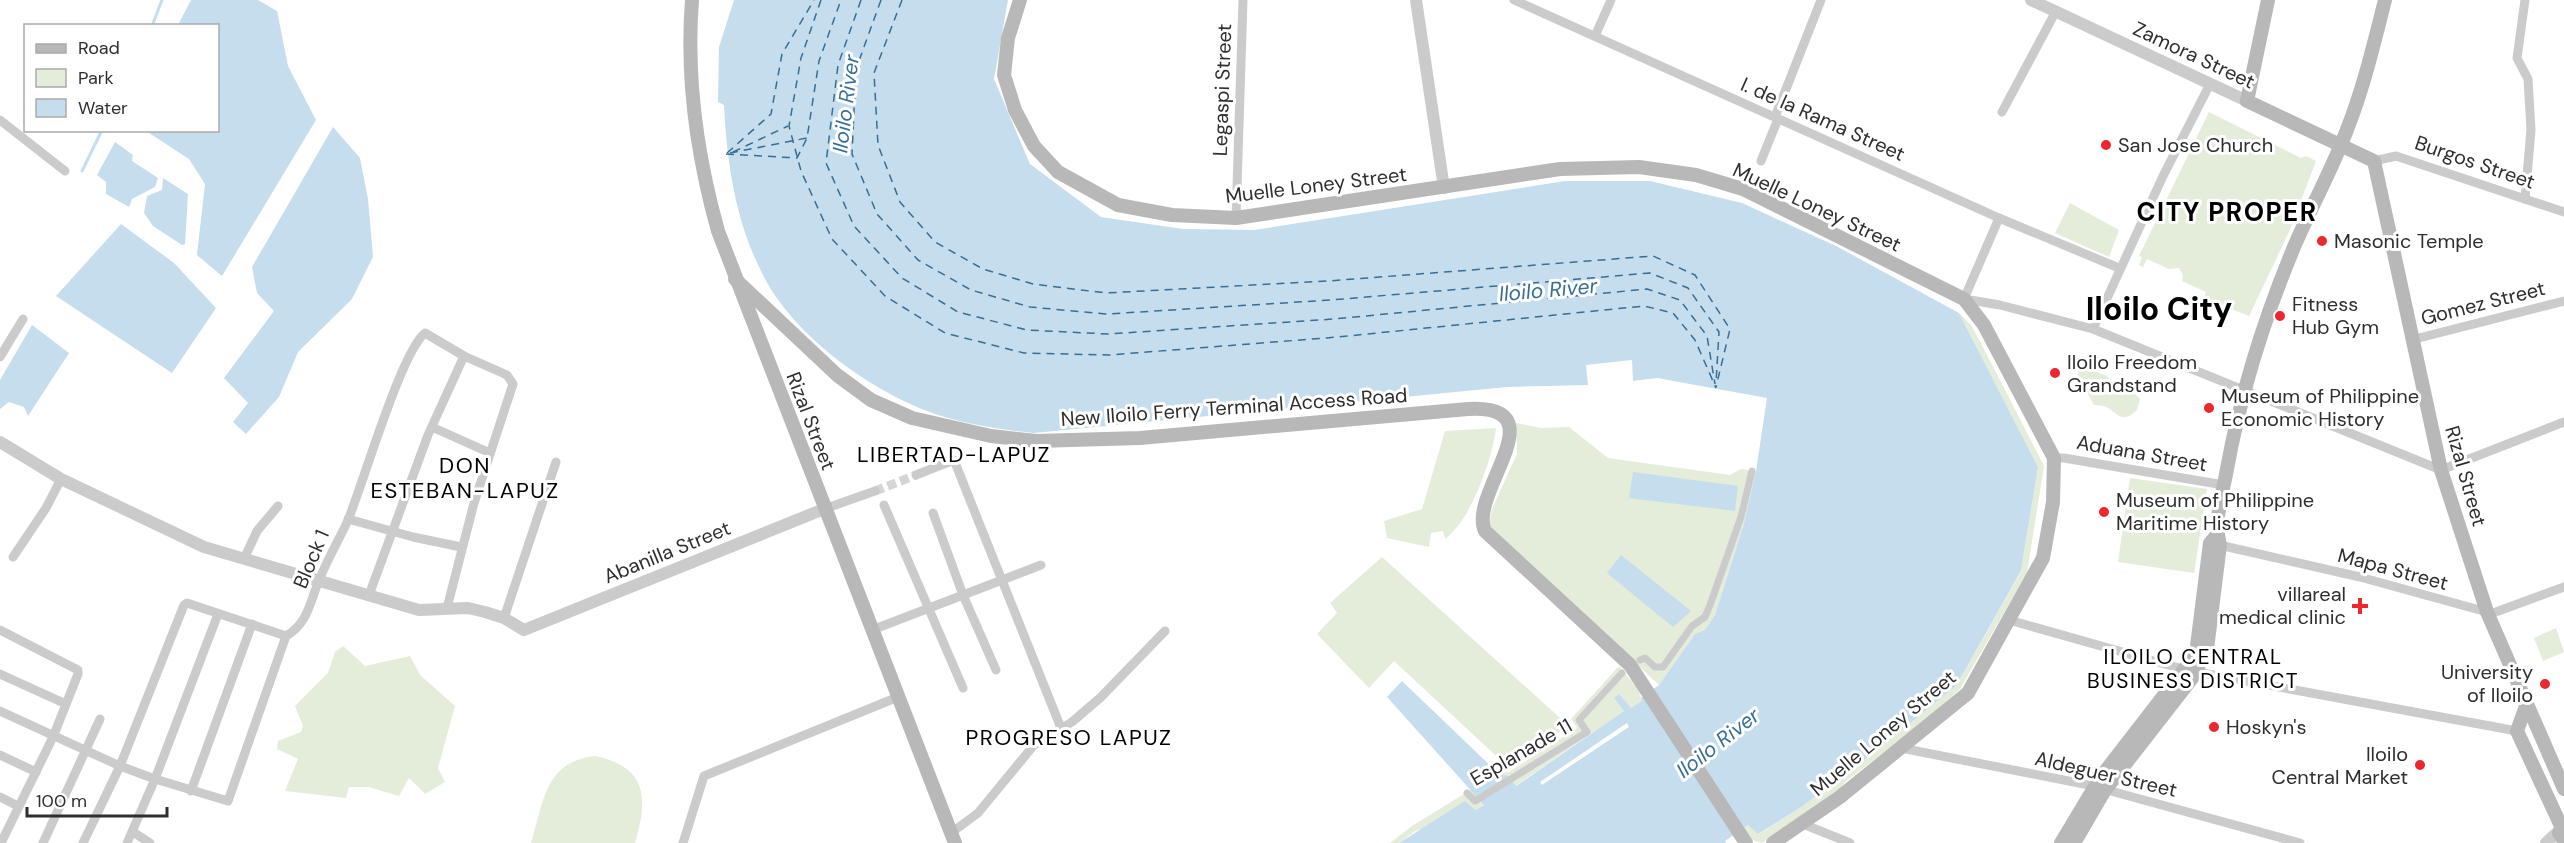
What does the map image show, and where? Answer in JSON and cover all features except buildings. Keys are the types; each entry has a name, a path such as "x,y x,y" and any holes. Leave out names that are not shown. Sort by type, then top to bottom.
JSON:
{"main road":[{"name":"Rizal Street","path":"692,0 691,79 699,152 708,195 735,279 953,838"},
{"name":"Muelle Loney Street","path":"1020,0 1008,38 1005,75 1015,110 1034,146 1058,172 1118,206 1172,215 1236,218 1560,169 1639,167 1696,175 1743,189 1964,299 1984,325 2054,458 2053,502 2043,558 1968,693 1803,824 1773,843"},
{"path":"2247,101 2268,0"},
{"path":"2061,843 2100,788 2191,671 2198,646 2224,485 2260,331 2294,247 2340,145 2369,63 2385,0"},
{"name":"Zamora Street","path":"2247,101 2340,145"},
{"path":"2340,145 2374,161"},
{"name":"Rizal Street","path":"2374,161 2441,470 2487,612 2564,789"},
{"name":"New Iloilo Ferry Terminal Access Road","path":"735,279 837,375 871,400 912,418 992,436 1036,441 1140,438 1468,409 1493,409 1500,412 1509,428 1510,440 1484,504 1481,523 1485,531 1612,647 1644,685 1744,840"},
{"path":"2526,706 2517,731 2563,834"},
{"path":"2074,843 2100,788"}],"street":[{"name":"Legaspi Street","path":"1236,218 1243,0"},
{"path":"1416,0 1444,188"},
{"name":"I. de la Rama Street","path":"1514,0 1999,218 2119,268"},
{"path":"1595,36 1611,0"},
{"path":"1761,161 1821,0"},
{"name":"Zamora Street","path":"2031,0 2247,101"},
{"path":"2524,199 2531,130 2529,89 2528,79 2517,58 2525,0"},
{"path":"2002,112 2056,11"},
{"path":"2093,329 2119,268 2210,84"},
{"path":"0,120 65,171"},
{"name":"Burgos Street","path":"2374,161 2396,156 2564,212"},
{"path":"1999,218 1964,299 2000,305 2093,329 2441,470 2564,422"},
{"name":"Gomez Street","path":"2411,340 2564,301"},
{"path":"0,357 23,319"},
{"name":"Block 1","path":"191,791 225,802 230,795 286,636 295,631 307,614 319,580 348,519 404,370 424,333 464,356"},
{"path":"369,595 432,427 464,356 512,380 513,384 461,547 447,608"},
{"path":"432,427 490,453"},
{"path":"0,442 61,479 178,537 244,559 420,610 468,608 504,618 556,462"},
{"name":"Aduana Street","path":"2054,458 2224,485"},
{"path":"916,475 954,460 1061,728"},
{"path":"1640,660 1645,658 1655,667 1663,667 1692,626 1705,617 1731,549 1752,471"},
{"path":"12,557 46,508 61,479"},
{"path":"824,509 875,491"},
{"path":"884,505 963,688"},
{"path":"244,559 257,531 278,506"},
{"name":"Abanilla Street","path":"504,618 524,630 824,509"},
{"path":"933,513 963,595 996,670"},
{"path":"348,519 392,532 461,547"},
{"name":"Mapa Street","path":"2216,541 2493,613 2564,587"},
{"path":"872,630 1041,565"},
{"path":"83,843 120,766 184,605 187,603 286,636"},
{"path":"127,843 155,779 218,614"},
{"path":"2009,620 2191,671 2517,731"},
{"path":"0,711 86,752 191,791 252,624"},
{"path":"0,630 78,670 77,680 53,737 18,806 3,842"},
{"path":"953,838 978,813 1034,745 1061,728 1101,697 1165,631"},
{"name":"Esplanade 11","path":"1467,793 1475,801 1587,732 1579,720 1622,673"},
{"path":"0,675 66,704"},
{"path":"683,843 704,776 898,697"},
{"path":"44,843 100,719"},
{"name":"Aldeguer Street","path":"1901,748 2100,788 2300,843"},
{"path":"0,755 36,771"},
{"path":"0,797 18,806"},
{"path":"1803,824 1850,843"},
{"path":"133,832 150,843"},
{"path":"2546,843 2563,834"}],"green space":[{"path":"2209,112 2301,158 2306,156 2316,161 2289,232 2249,316 2204,298 2206,292 2182,281 2183,275 2179,268 2169,269 2147,259 2143,267 2139,265 2142,257 2139,256"},
{"path":"2070,203 2119,230 2109,257 2055,233"},
{"path":"1959,313 1971,325 2044,466 2027,573 1960,689 1924,722 1846,781 1840,789 1762,843 1749,839 1743,828 1749,825 1759,834 1800,808 1881,747 1956,686 2021,572 2038,467"},
{"path":"2082,366 2107,376 2117,388 2136,395 2140,399 2137,410 2122,417 2107,407 2094,405 2078,376 2078,367"},
{"path":"1516,423 1541,428 1569,427 1608,458 1730,475 1741,469 1756,471 1744,523 1715,615 1705,630 1695,634 1659,685 1489,525 1492,509 1517,454"},
{"path":"1496,428 1490,456 1479,488 1472,504 1454,530 1445,539 1443,531 1431,533 1429,547 1387,538 1384,521 1422,509 1445,431"},
{"path":"2130,478 2207,489 2194,573 2118,562"},
{"path":"1382,557 1569,726 1507,766 1394,661 1369,688 1317,634 1337,613 1330,603"},
{"path":"2556,628 2564,652 2543,661 2534,638"},
{"path":"343,646 365,666 410,656 420,675 455,706 438,768 445,782 425,794 409,778 399,796 369,787 349,787 346,798 285,791 298,759 277,749 278,741 301,732 303,726 295,706 328,673 335,652"},
{"path":"1619,666 1638,689 1642,701 1631,709 1619,694 1624,711 1515,786 1475,810 1415,831 1399,843 1390,843 1412,826 1498,773 1509,772 1577,728 1571,719"},
{"path":"595,756 625,768 640,787 642,812 635,843 531,843 544,799 556,775 565,766"}],"water":[{"path":"191,0 258,0 277,11 288,66 316,120 222,276 197,255 205,184 189,159 148,132 219,132 219,24 179,24"},
{"name":"Iloilo River","path":"734,0 1008,0 994,79 1030,164 1101,217 1183,229 1254,230 1565,181 1650,181 1742,203 1836,246 1959,313 2038,467 2021,571 1956,686 1881,747 1800,808 1758,834 1748,825 1725,841 1726,843 1399,843 1465,801 1475,810 1484,805 1387,697 1402,681 1498,773 1508,776 1516,786 1624,711 1614,698 1619,694 1631,708 1642,701 1641,698 1659,685 1695,634 1705,630 1715,615 1744,523 1756,471 1767,398 1657,378 1633,381 1632,360 1586,365 1588,385 1507,387 1034,433 966,423 927,411 880,389 834,357 813,339 777,298 754,257 735,194 724,105 718,102 719,47"},
{"path":"333,127 360,158 368,199 373,257 352,299 298,352 279,397 246,434 233,422 248,403 224,378 274,311 257,293 252,267"},
{"path":"115,142 133,155 132,161 158,178 155,187 132,199 129,207 106,194 106,182 97,175"},
{"path":"163,178 188,194 185,244 182,245 153,226 144,213 147,196 162,190"},
{"path":"121,224 174,263 216,308 172,373 56,296"},
{"path":"32,325 69,353 28,416 24,407 9,402 0,409 0,380"},
{"path":"1633,472 1738,486 1735,511 1629,498"},
{"path":"1621,555 1691,611 1673,627 1607,573"}],"pier":[{"path":"1627,723 1629,727 1542,785 1540,782"}],"waterway":[{"path":"153,24 162,0"},
{"path":"82,171 101,132"}],"ferry route":[{"path":"727,153 771,114 782,54 814,0"},
{"path":"821,0 801,58 789,126 801,171 832,239 885,296 945,333 1024,353 1109,355 1338,337 1644,306 1673,313 1695,340 1716,388"},
{"path":"726,154 797,158 807,138 819,61 841,0"},
{"path":"861,0 838,65 826,163 854,226 902,278 958,312 1027,330 1108,334 1334,319 1647,289 1680,300 1707,336 1715,384"},
{"path":"881,0 856,69 852,154 877,214 918,260 971,290 1030,307 1107,314 1331,300 1650,273 1688,288 1719,332 1716,383"},
{"path":"902,0 874,73 878,145 900,202 935,242 983,269 1033,284 1106,293 1328,281 1653,256 1695,275 1730,329 1716,387"},
{"path":"733,152 788,126"},
{"path":"730,153 807,138"}],"tunnel":[{"path":"875,491 916,475"}],"place":[{"name":"San Jose Church","path":"2106,145"},
{"name":"Masonic Temple","path":"2322,241"},
{"name":"Fitness Hub Gym","path":"2280,316"},
{"name":"Iloilo Freedom Grandstand","path":"2055,373"},
{"name":"Museum of Philippine Economic History","path":"2209,408"},
{"name":"Museum of Philippine Maritime History","path":"2104,512"},
{"name":"villareal medical clinic","path":"2360,606"},
{"name":"University of Iloilo","path":"2545,684"},
{"name":"Hoskyn's","path":"2214,727"},
{"name":"Iloilo Central Market","path":"2420,765"}],"district":[{"name":"CITY PROPER","path":"2227,212"},
{"name":"Iloilo City","path":"2159,309"},
{"name":"LIBERTAD-LAPUZ","path":"954,454"},
{"name":"DON ESTEBAN-LAPUZ","path":"465,478"},
{"name":"ILOILO CENTRAL BUSINESS DISTRICT","path":"2193,669"},
{"name":"PROGRESO LAPUZ","path":"1069,737"}]}
